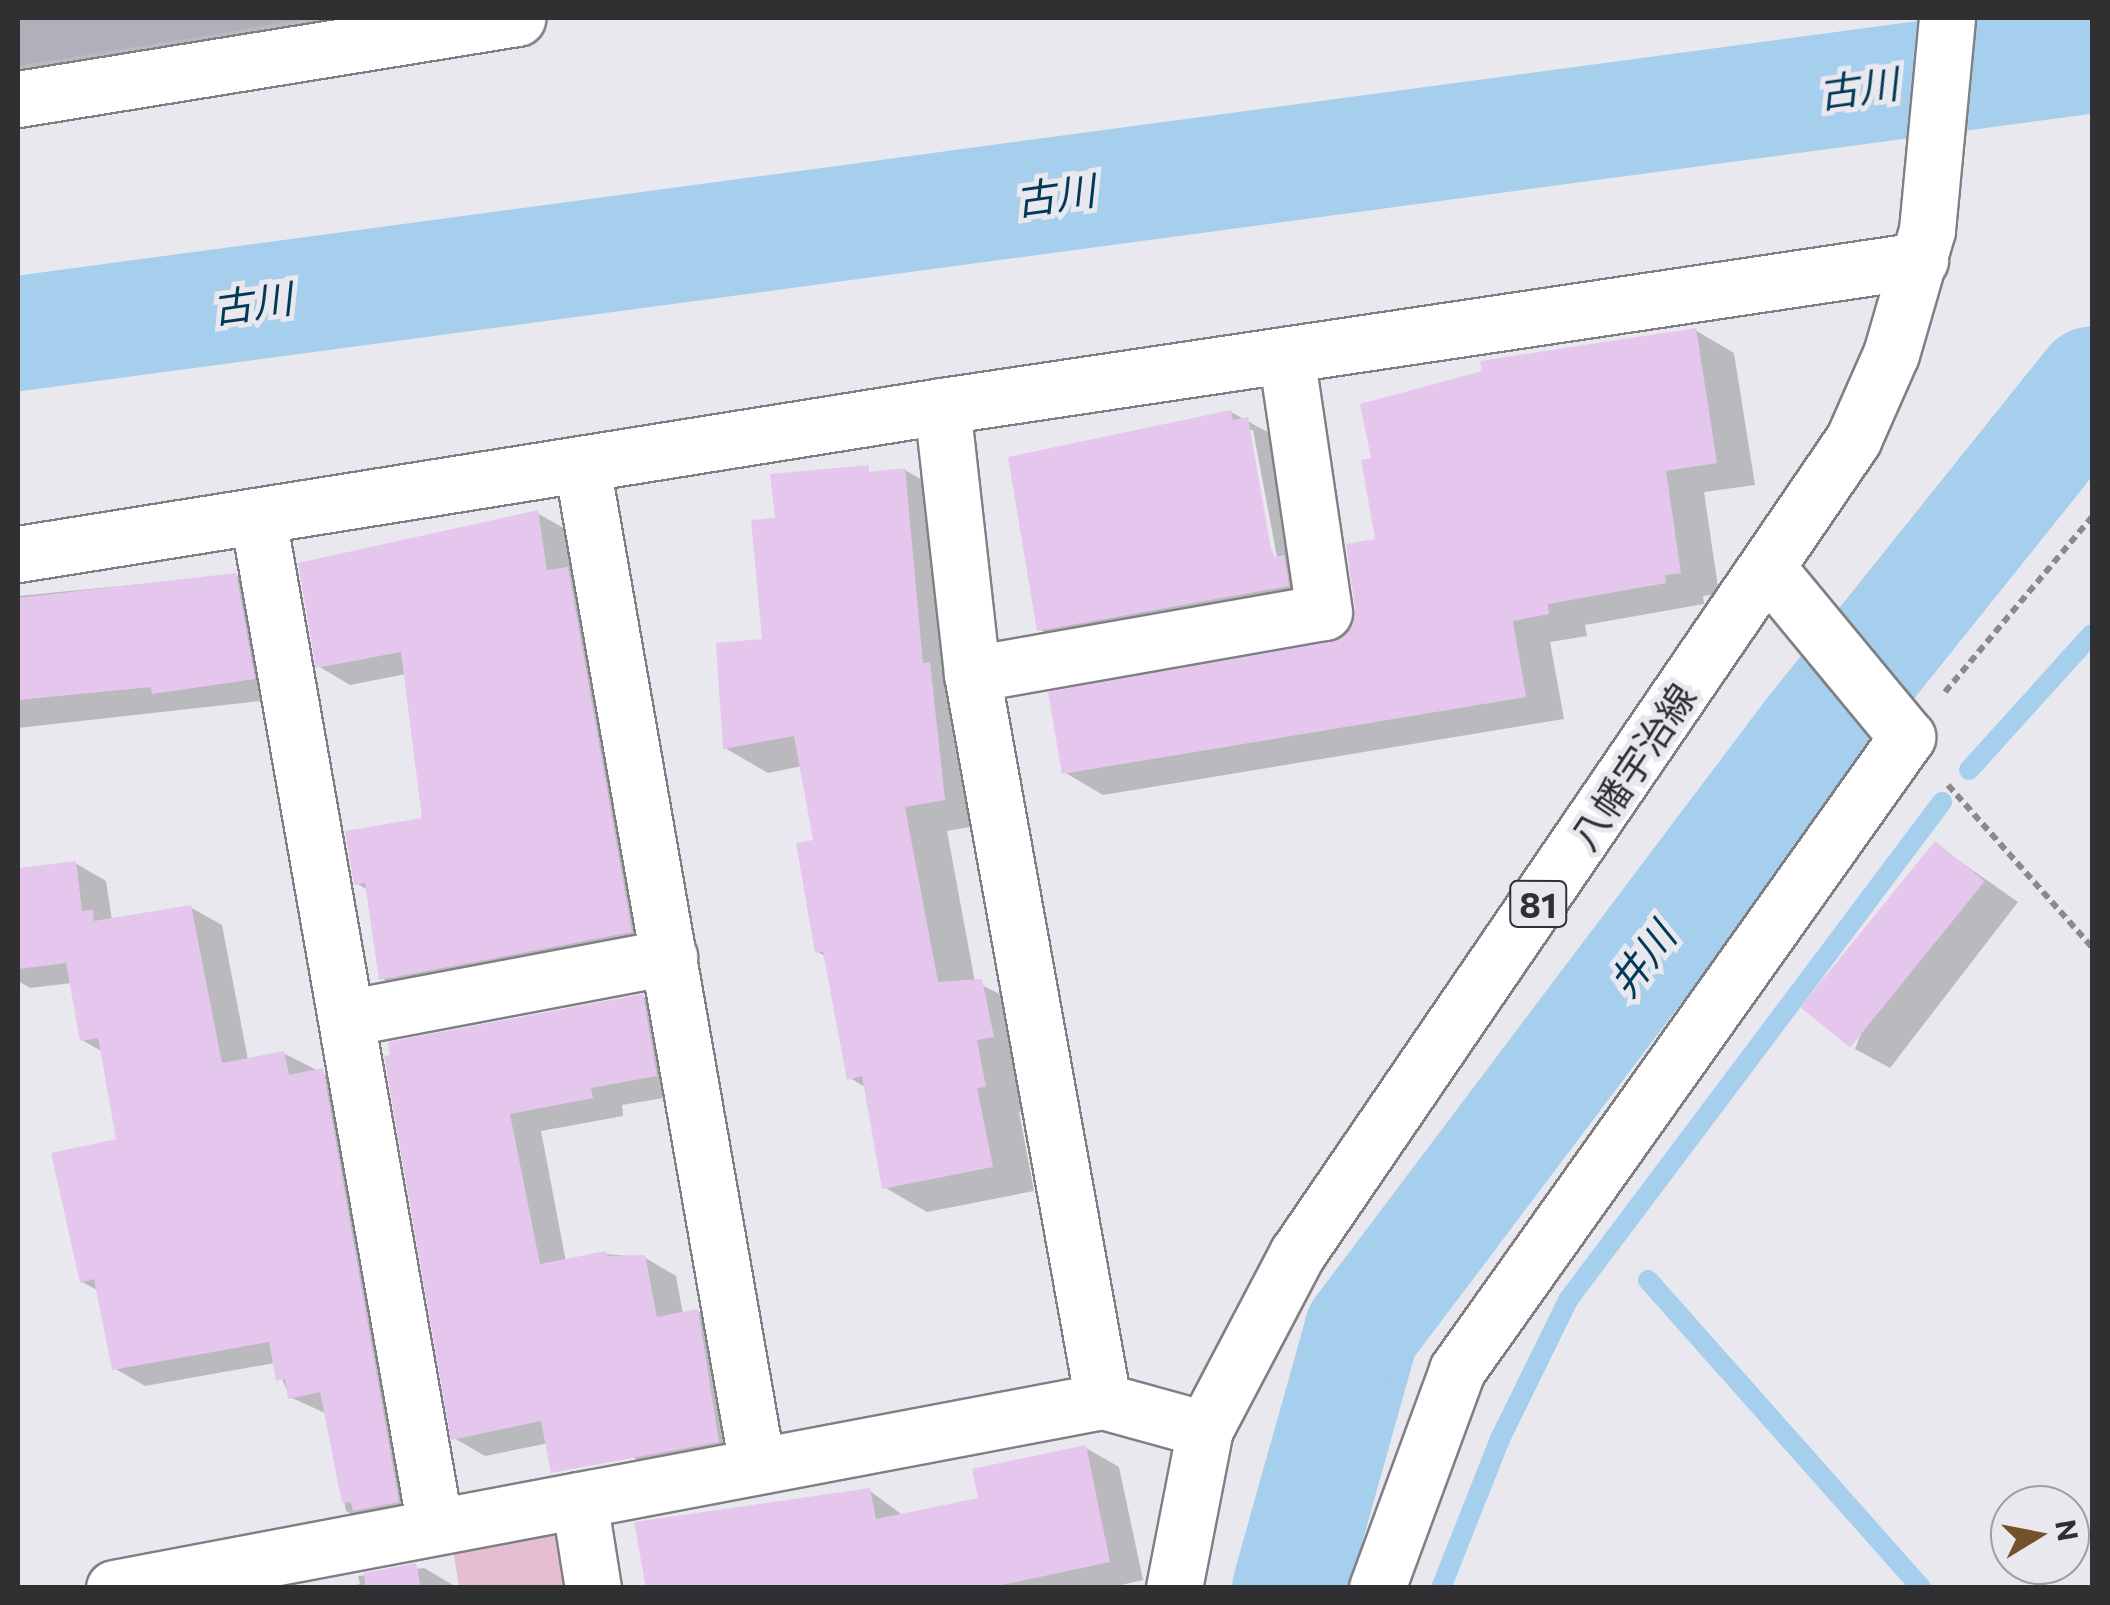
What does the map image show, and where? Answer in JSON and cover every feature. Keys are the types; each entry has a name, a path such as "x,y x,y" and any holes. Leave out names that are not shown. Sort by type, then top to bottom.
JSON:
{"street":[{"path":"18,99 517,18"},
{"name":"八幡宇治線","path":"1174,1588 1205,1430 1297,1254 1853,440 1892,354 1923,245 1947,18"},
{"path":"18,554 1286,355 1923,245"},
{"path":"972,674 1324,612 1286,355"},
{"path":"942,406 972,674 1102,1401"},
{"path":"582,466 757,1466"},
{"path":"258,518 435,1527"},
{"path":"1377,1588 1457,1370 1906,738 1768,568"},
{"path":"346,1018 668,956"},
{"path":"114,1588 314,1569 435,1527 1102,1401 1205,1430"},
{"path":"579,1500 593,1588"}],"path":[{"path":"2092,517 1906,738 2092,947"}],"shaded area":[{"path":"18,18 313,18 18,66"},
{"path":"562,1526 571,1587 459,1587 452,1543"}],"building":[{"path":"1696,328 1717,463 1666,471 1681,573 1665,575 1666,583 1548,604 1549,614 1513,621 1526,697 1062,774 1048,692 1345,635 1355,608 1346,544 1375,539 1361,460 1371,458 1360,404 1482,371 1480,361"},
{"path":"1231,410 1233,420 1248,417 1271,549 1275,557 1284,555 1289,586 1037,631 1008,457"},
{"path":"869,465 869,472 905,468 923,663 930,662 945,800 905,807 938,982 982,979 994,1037 977,1040 986,1087 977,1088 993,1167 882,1189 862,1076 847,1080 823,952 815,953 796,843 813,840 794,736 723,749 716,643 762,639 751,520 775,518 770,474"},
{"path":"538,510 547,570 568,567 632,932 379,980 365,883 354,885 345,831 422,818 401,652 316,668 298,563"},
{"path":"236,573 255,679 152,694 151,687 18,700 18,598"},
{"path":"1935,841 1985,881 1850,1048 1800,1007"},
{"path":"76,861 82,911 93,910 94,921 191,905 222,1063 284,1051 289,1075 323,1068 399,1502 353,1511 351,1502 342,1503 320,1392 288,1399 285,1379 276,1381 269,1342 112,1370 94,1279 80,1283 51,1153 116,1139 98,1038 80,1041 66,963 18,969 18,868"},
{"path":"643,994 657,1076 591,1088 593,1098 510,1114 540,1264 606,1251 607,1256 645,1255 657,1317 698,1309 719,1442 551,1473 541,1421 451,1440 384,1056 390,1055 388,1042"},
{"path":"1086,1445 1110,1562 988,1588 646,1588 634,1522 870,1488 876,1519 978,1498 972,1469"},
{"path":"416,1563 421,1588 366,1588 364,1573"}],"waterway":[{"name":"古川","path":"18,333 2092,55"},
{"name":"井川","path":"1289,1588 1361,1331 1812,733 2092,383"},
{"path":"1969,770 2092,634"},
{"path":"1441,1588 1500,1439 1568,1300 1942,802"},
{"path":"1648,1280 1921,1588"}]}
